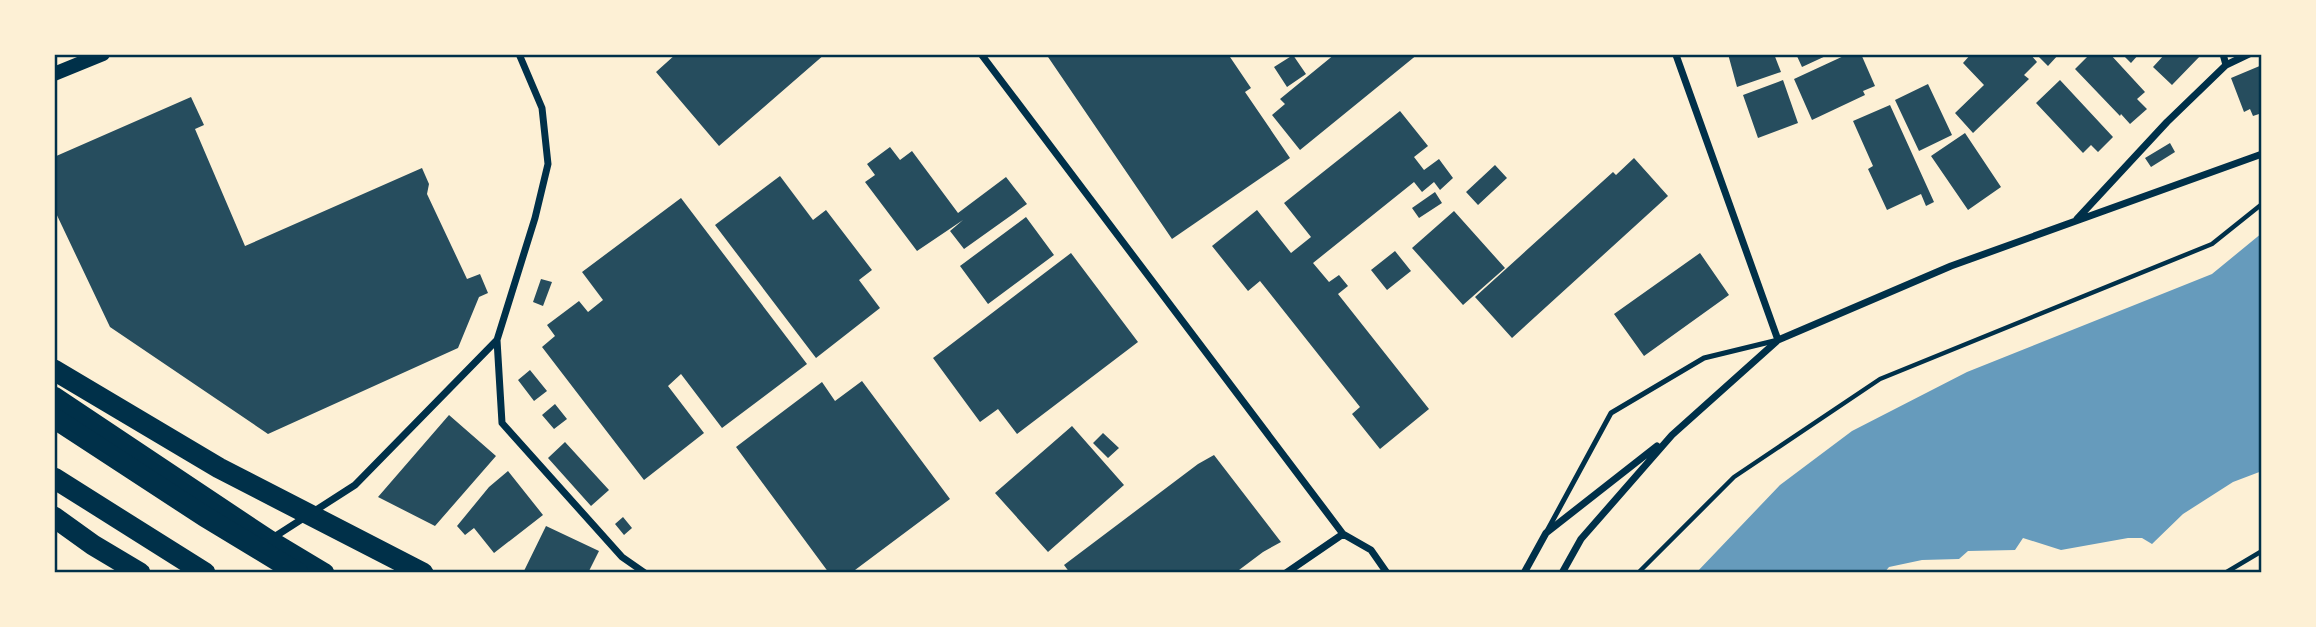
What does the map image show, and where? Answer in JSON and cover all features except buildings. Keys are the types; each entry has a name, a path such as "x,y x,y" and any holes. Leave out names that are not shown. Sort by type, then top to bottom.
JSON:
{"highway":[{"path":"54,370 219,468 423,573"},
{"path":"54,396 270,540 325,573"},
{"path":"54,418 204,516 298,573"},
{"path":"54,478 205,573"},
{"path":"54,486 186,573"},
{"path":"54,517 93,545 141,573"}],"main road":[{"path":"54,74 103,54"}],"street":[{"path":"519,54 542,108 548,164 535,218 497,340 502,424 622,557 645,573"},
{"path":"981,54 1343,534 1371,550 1387,573"},
{"path":"2223,54 2226,65"},
{"path":"2074,222 2167,122 2226,65 2249,54"},
{"path":"1676,55 1778,340"},
{"path":"1524,573 1546,533 1672,435 1778,340 1951,266 2262,154"},
{"path":"270,540 355,485 497,340"},
{"path":"1562,573 1581,539 1672,435"},
{"path":"1286,573 1343,534"}],"lane":[{"path":"1546,533 1611,413 1703,358 1778,340"}],"path":[{"path":"1638,573 1734,477 1880,379 2212,244 2262,204"},
{"path":"2225,573 2262,551"}],"water":[{"path":"2262,233 2262,471 2233,482 2183,514 2152,544 2142,538 2128,538 2061,550 2023,538 2015,550 1968,551 1959,559 1922,560 1889,567 1884,573 1696,573 1780,485 1852,431 1967,372 2212,274"}]}
